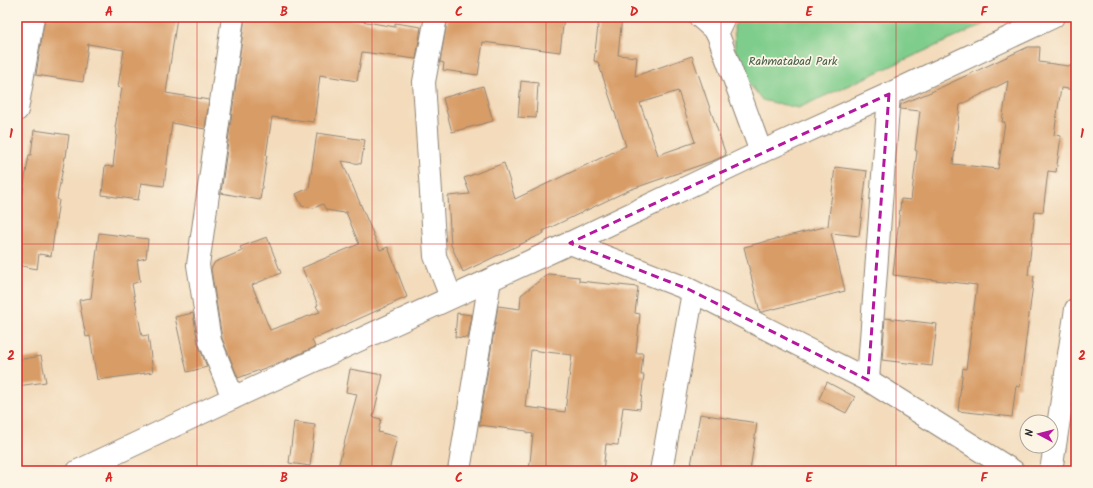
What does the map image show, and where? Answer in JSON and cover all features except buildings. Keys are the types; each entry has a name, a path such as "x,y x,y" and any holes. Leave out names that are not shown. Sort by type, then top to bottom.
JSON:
{"street":[{"path":"17,110 33,17"},
{"path":"233,17 198,265 210,341 233,398"},
{"path":"436,17 424,82 435,256 451,298"},
{"path":"700,17 720,24 761,152"},
{"path":"78,471 1053,17"},
{"path":"868,380 889,94"},
{"path":"570,243 693,292 868,380 1013,471"},
{"path":"459,471 490,280"},
{"path":"660,471 693,292"},
{"path":"1051,471 1076,309"}],"highlighted area":[{"path":"889,94 868,380 688,289 570,243"}],"green space":[{"name":"Rahmatabad Park","path":"740,17 1000,17 798,108 762,100 736,66 734,26"}]}
